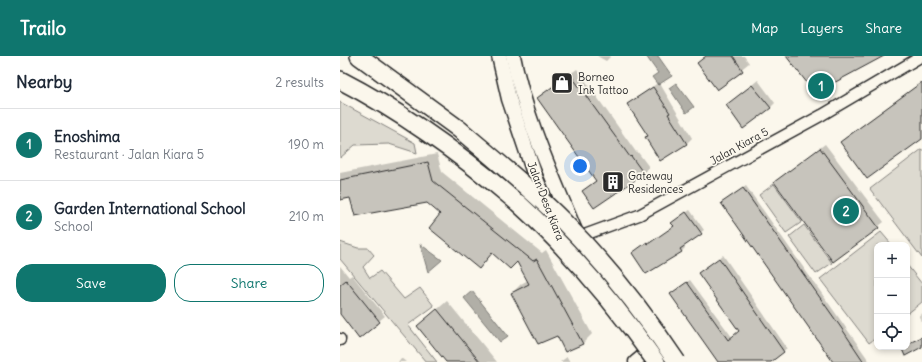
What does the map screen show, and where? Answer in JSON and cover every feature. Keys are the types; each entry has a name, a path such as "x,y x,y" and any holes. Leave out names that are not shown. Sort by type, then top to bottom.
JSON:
{"highway":[{"path":"359,56 459,129 537,196 592,252 634,302 677,362"},
{"path":"340,80 389,108 444,144 518,203 548,230 601,287 654,353"}],"main road":[{"name":"Jalan Desa Kiara","path":"499,56 512,106 536,178 561,241 586,275 661,362"},
{"name":"Jalan Desa Kiara","path":"513,56 520,89 529,119 578,238 654,353 672,362"}],"street":[{"name":"Jalan Kiara 5","path":"561,241 578,238 638,215 822,115 922,56"},
{"path":"635,362 654,353"}],"shaded area":[{"path":"646,56 658,56 672,76 658,85 652,77 658,73"},
{"path":"676,83 694,107 686,113 669,88"},
{"path":"340,102 415,143 417,153 389,144 355,145 340,158"},
{"path":"922,149 922,258 910,242 870,189"},
{"path":"774,184 802,222 786,233 759,195"},
{"path":"804,225 832,263 816,274 789,237"},
{"path":"881,232 889,242 874,242 874,339 869,343 820,279"},
{"path":"340,242 358,248 368,248 374,255 363,267 370,278 380,271 404,299 420,288 434,306 408,325 437,362 426,362 340,259"},
{"path":"420,244 442,260 428,272"},
{"path":"910,269 922,284 922,302 910,312"},
{"path":"472,291 508,336 500,342 464,298"}],"building":[{"path":"706,56 733,56 743,71 717,90 697,63"},
{"path":"786,56 884,56 815,93"},
{"path":"570,74 644,174 594,208 582,191 596,181 537,98"},
{"path":"922,82 922,139 867,179 840,142"},
{"path":"752,85 771,108 743,129 726,105"},
{"path":"653,87 670,113 668,114 687,144 660,161 645,137 648,136 627,104"},
{"path":"820,148 879,228 833,262 774,182"},
{"path":"428,162 433,181 533,261 537,259 583,344 565,352 557,336 538,344 511,293 529,284 517,262 510,269 492,253 479,269 429,228 440,214 427,203 355,216 350,198 340,200 340,180"},
{"path":"743,188 864,362 833,362 721,203"},
{"path":"686,212 702,234 680,249 682,252 646,274 632,253 674,226 671,223"},
{"path":"719,258 784,352 771,362 718,362 670,294 687,282 728,340 739,331 698,273"},
{"path":"346,280 380,322 359,339 340,314 340,285"},
{"path":"437,309 480,362 446,362 417,326"},
{"path":"922,337 922,347 905,356 902,350 910,350 910,343"}],"place":[{"name":"Borneo Ink Tattoo","path":"562,83"},
{"name":"Enoshima","path":"821,86"},
{"name":"Gateway Residences","path":"613,182"},
{"name":"Garden International School","path":"846,211"}]}
